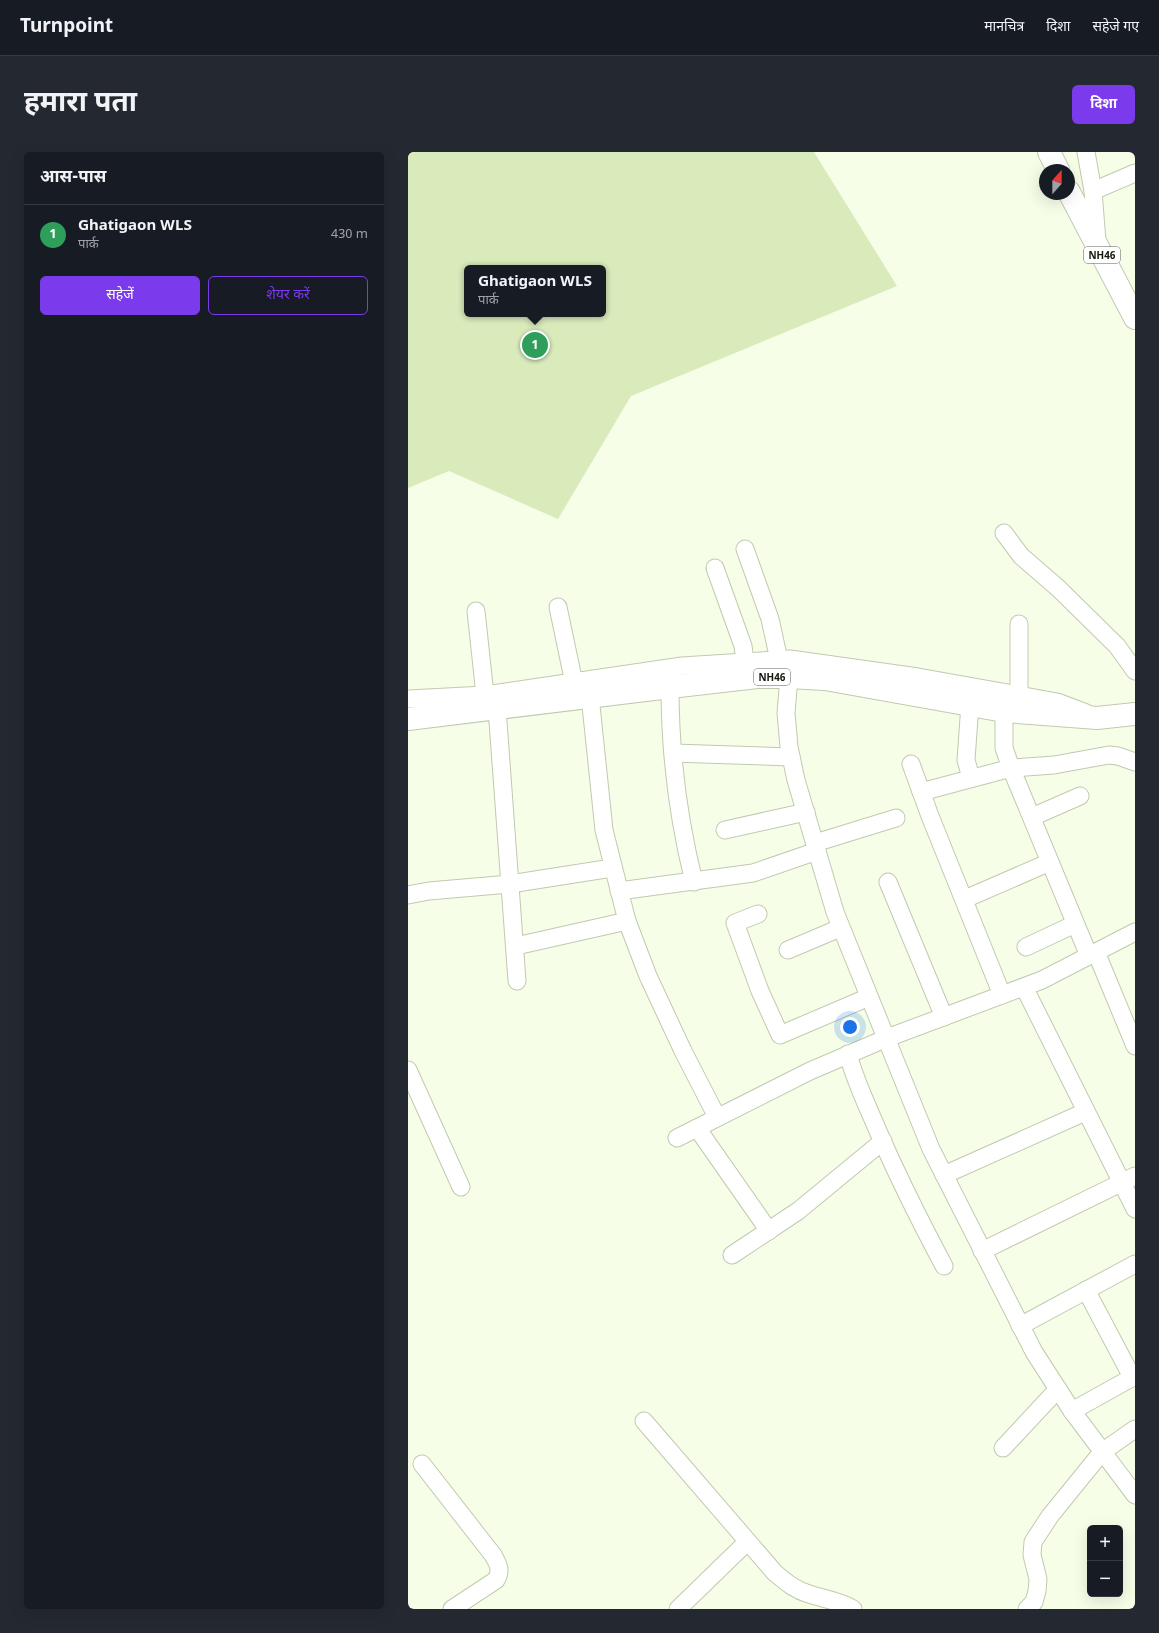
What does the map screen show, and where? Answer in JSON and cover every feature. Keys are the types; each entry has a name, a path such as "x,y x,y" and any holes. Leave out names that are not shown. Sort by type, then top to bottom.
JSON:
{"highway":[{"path":"1049,152 1055,164"},
{"name":"NH46","path":"1073,200 1135,318"},
{"name":"NH46","path":"408,719 491,701 582,690 670,687 757,678 784,668 824,679 970,704 1012,703 1097,718 1135,714"}],"street":[{"path":"1086,152 1093,191 1098,248"},
{"path":"1093,191 1135,173"},
{"path":"1004,533 1021,556 1058,588 1116,646 1135,671"},
{"path":"745,548 770,618 784,668 786,713 791,757 796,780 840,928 887,1038 931,1149 1034,1352 1072,1411 1135,1495"},
{"path":"715,568 744,646 745,661"},
{"path":"558,607 582,690 604,830 612,868 627,921 648,976 683,1051 717,1117"},
{"path":"476,612 491,701 516,946 517,981"},
{"path":"1019,624 1012,703 1004,748 1075,924 1092,954 1135,1046"},
{"path":"784,668 790,659 918,677 1012,703"},
{"path":"582,690 682,666 745,661 784,668"},
{"path":"670,687 670,722 677,793 694,882"},
{"path":"408,699 491,701"},
{"path":"970,704 966,760 971,778"},
{"path":"673,753 791,757"},
{"path":"921,792 1011,768 1054,765 1109,755 1118,756 1135,762"},
{"path":"911,764 1002,995"},
{"path":"1032,817 1080,796"},
{"path":"724,830 806,812"},
{"path":"619,891 753,873 816,847 896,818"},
{"path":"965,899 1050,862"},
{"path":"408,895 429,891 510,884 612,868"},
{"path":"888,882 944,1017"},
{"path":"758,914 735,923 760,991 780,1035 869,997"},
{"path":"516,946 627,921"},
{"path":"1026,947 1075,924"},
{"path":"788,950 840,928"},
{"path":"677,1138 810,1071 887,1038 1042,980 1135,932"},
{"path":"1024,987 1085,1112 1128,1179 1135,1209"},
{"path":"848,1054 853,1074 883,1141 913,1207 944,1266"},
{"path":"408,1070 461,1187"},
{"path":"944,1174 1085,1112"},
{"path":"697,1128 769,1231"},
{"path":"732,1255 798,1211 883,1141"},
{"path":"982,1251 1128,1179"},
{"path":"1020,1326 1086,1290 1133,1270"},
{"path":"1072,1411 1133,1377 1086,1290"},
{"path":"1003,1448 1058,1389"},
{"path":"644,1421 775,1573 792,1587 808,1594 847,1605 853,1609"},
{"path":"1027,1609 1034,1602 1037,1591 1038,1579 1032,1555 1033,1542 1050,1516 1102,1452 1135,1429"},
{"path":"422,1464 493,1555 499,1566 500,1574 496,1580 452,1609"},
{"path":"678,1609 747,1542"}],"green space":[{"path":"408,152 814,152 897,286 631,396 558,519 449,471 408,488"}],"place":[{"name":"Ghatigaon WLS","path":"535,345"}]}
